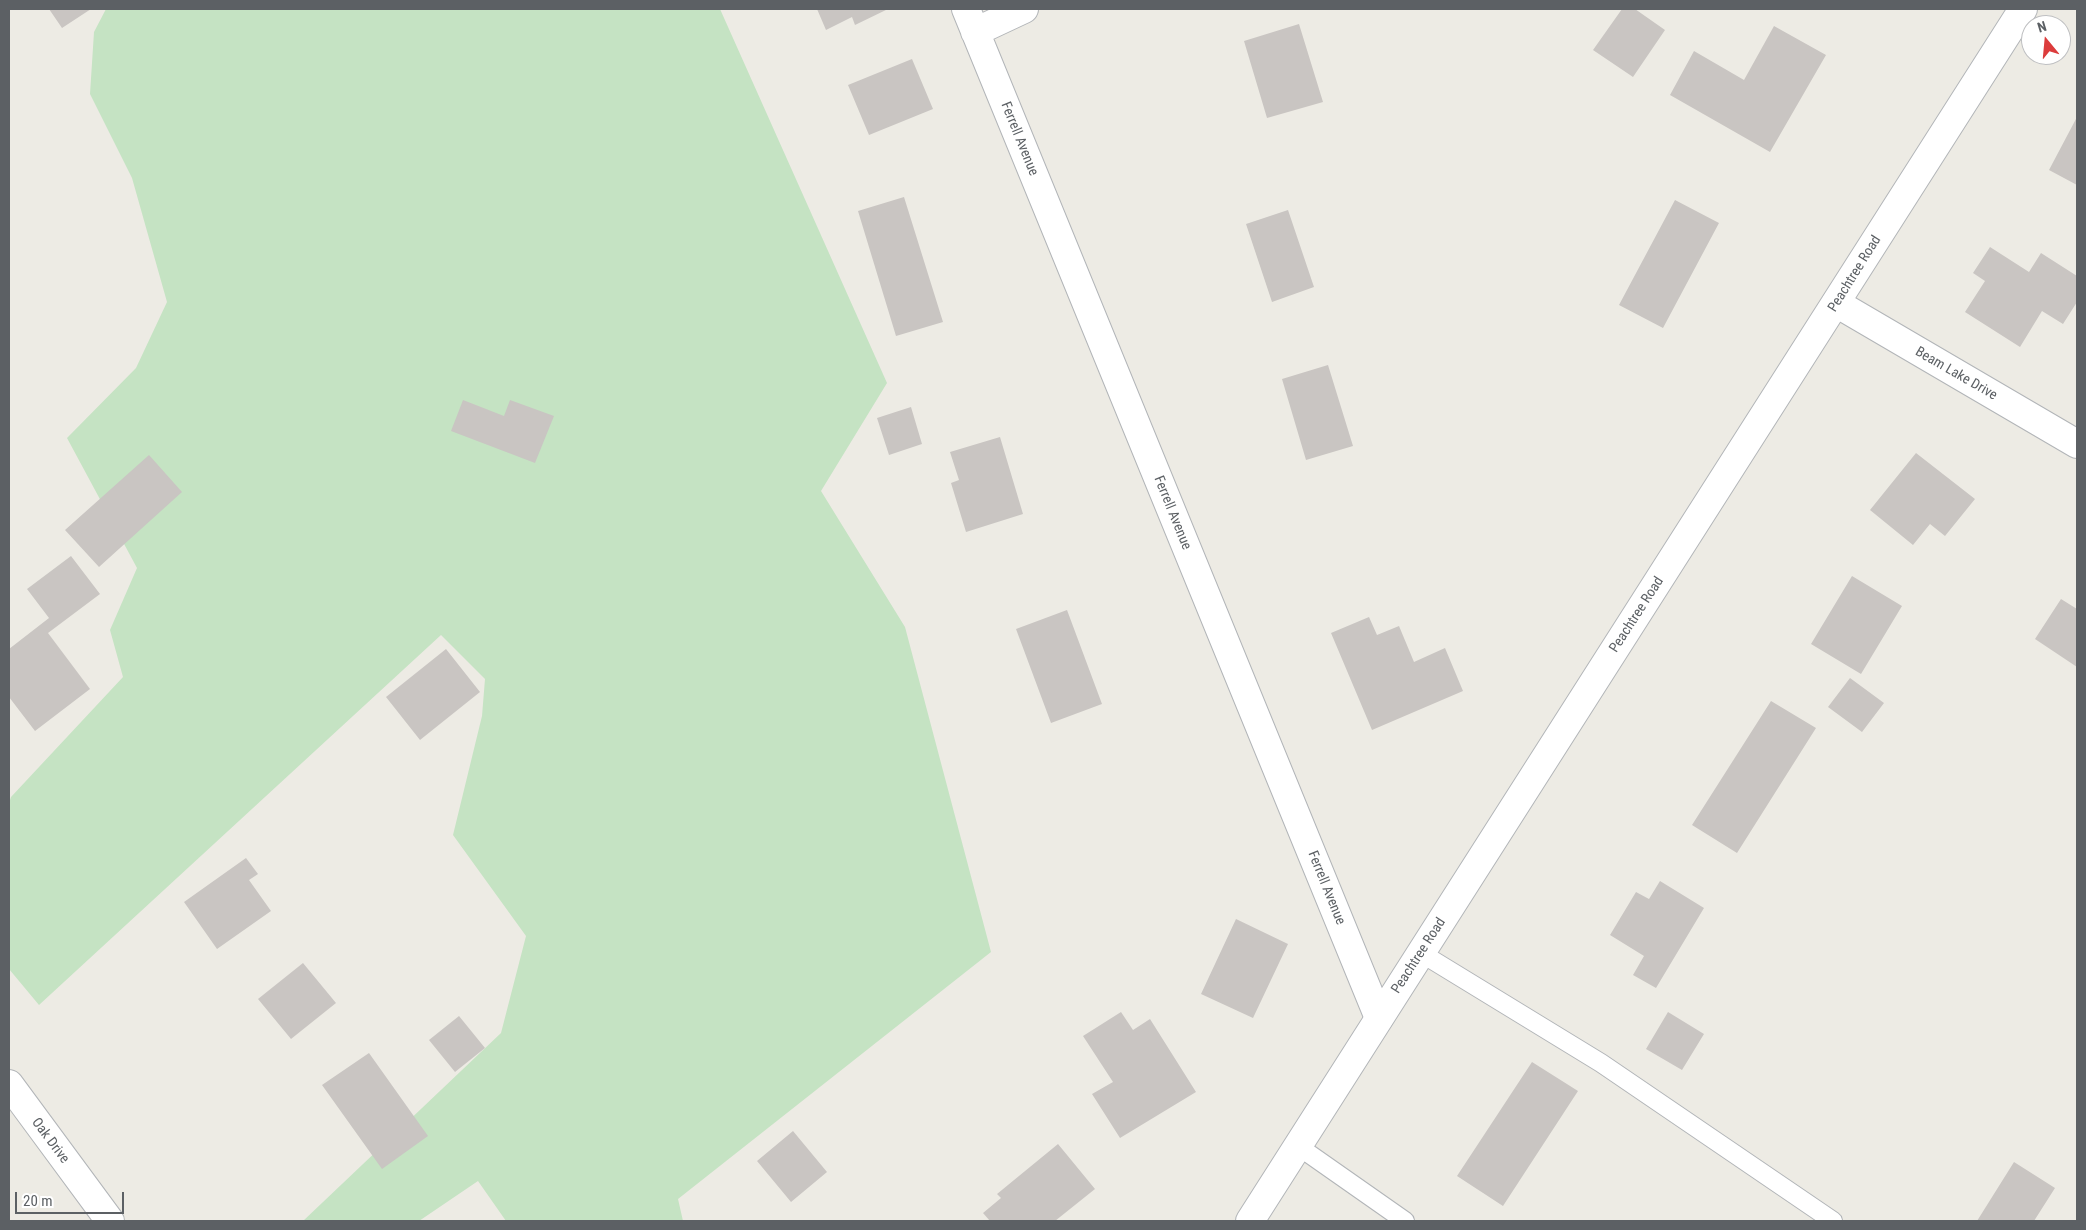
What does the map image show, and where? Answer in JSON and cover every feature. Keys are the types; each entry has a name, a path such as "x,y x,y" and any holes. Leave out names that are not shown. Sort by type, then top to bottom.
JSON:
{"street":[{"path":"970,20 1024,9"},
{"name":"Peachtree Road","path":"1250,1221 2023,9"},
{"name":"Ferrell Avenue","path":"970,20 1379,1018"},
{"name":"Beam Lake Drive","path":"1836,303 2077,444"},
{"name":"Oak Drive","path":"9,1084 110,1221"}],"lane":[{"path":"1421,953 1601,1063 1833,1221"},
{"path":"1298,1146 1405,1221"}],"green space":[{"path":"106,9 720,9 887,383 821,491 905,627 991,952 678,1199 683,1221 506,1221 478,1181 419,1221 303,1221 501,1033 526,936 453,835 482,716 485,679 441,635 39,1005 9,969 9,803 11,797 123,677 110,630 137,568 67,438 136,368 167,302 132,178 90,94 94,32"}],"building":[{"path":"49,9 91,9 62,28"},
{"path":"817,9 888,9 855,25 852,17 826,30"},
{"path":"1622,9 1635,9 1665,30 1633,77 1593,50"},
{"path":"1299,24 1323,102 1267,118 1244,41"},
{"path":"1774,26 1826,55 1770,152 1670,95 1694,51 1744,80"},
{"path":"912,59 933,109 869,135 848,85"},
{"path":"2077,117 2077,185 2049,170"},
{"path":"904,197 943,322 896,336 858,211"},
{"path":"1675,200 1719,223 1663,328 1619,305"},
{"path":"1288,210 1314,287 1272,302 1246,224"},
{"path":"1990,247 2029,272 2041,253 2077,276 2077,302 2063,324 2042,311 2020,347 1965,312 1985,281 1973,273"},
{"path":"1328,365 1353,446 1306,460 1282,379"},
{"path":"463,400 504,416 510,400 554,416 535,463 451,431"},
{"path":"911,407 922,444 889,455 877,418"},
{"path":"1000,437 1023,514 966,532 951,483 959,480 950,452"},
{"path":"1916,453 1975,499 1945,536 1930,524 1913,545 1870,510"},
{"path":"149,455 182,492 99,567 65,530"},
{"path":"71,556 100,594 48,633 90,689 35,731 9,697 9,649 49,618 27,589"},
{"path":"1852,576 1902,606 1861,674 1811,644"},
{"path":"2061,599 2077,609 2077,667 2035,639"},
{"path":"1067,610 1102,704 1051,723 1016,629"},
{"path":"1369,617 1377,635 1399,626 1414,662 1445,648 1463,691 1372,730 1331,633"},
{"path":"446,649 480,692 420,740 386,697"},
{"path":"1850,678 1884,703 1862,732 1828,707"},
{"path":"1771,701 1816,728 1737,853 1692,825"},
{"path":"246,858 258,874 249,880 271,911 217,949 184,902"},
{"path":"1660,881 1704,908 1656,988 1633,975 1644,956 1610,935 1636,892 1649,899"},
{"path":"1236,919 1288,944 1253,1018 1201,994"},
{"path":"303,963 336,1003 291,1039 258,999"},
{"path":"1121,1012 1133,1030 1150,1019 1196,1092 1120,1138 1092,1094 1113,1082 1083,1036"},
{"path":"1668,1012 1704,1034 1682,1070 1646,1049"},
{"path":"459,1016 485,1048 455,1072 429,1040"},
{"path":"369,1053 428,1136 382,1169 322,1085"},
{"path":"1532,1062 1578,1091 1503,1206 1457,1176"},
{"path":"793,1131 827,1172 791,1202 757,1161"},
{"path":"1058,1144 1095,1189 1055,1221 990,1221 983,1213 1001,1198 997,1194"},
{"path":"2014,1162 2055,1188 2034,1221 1977,1221"}]}
